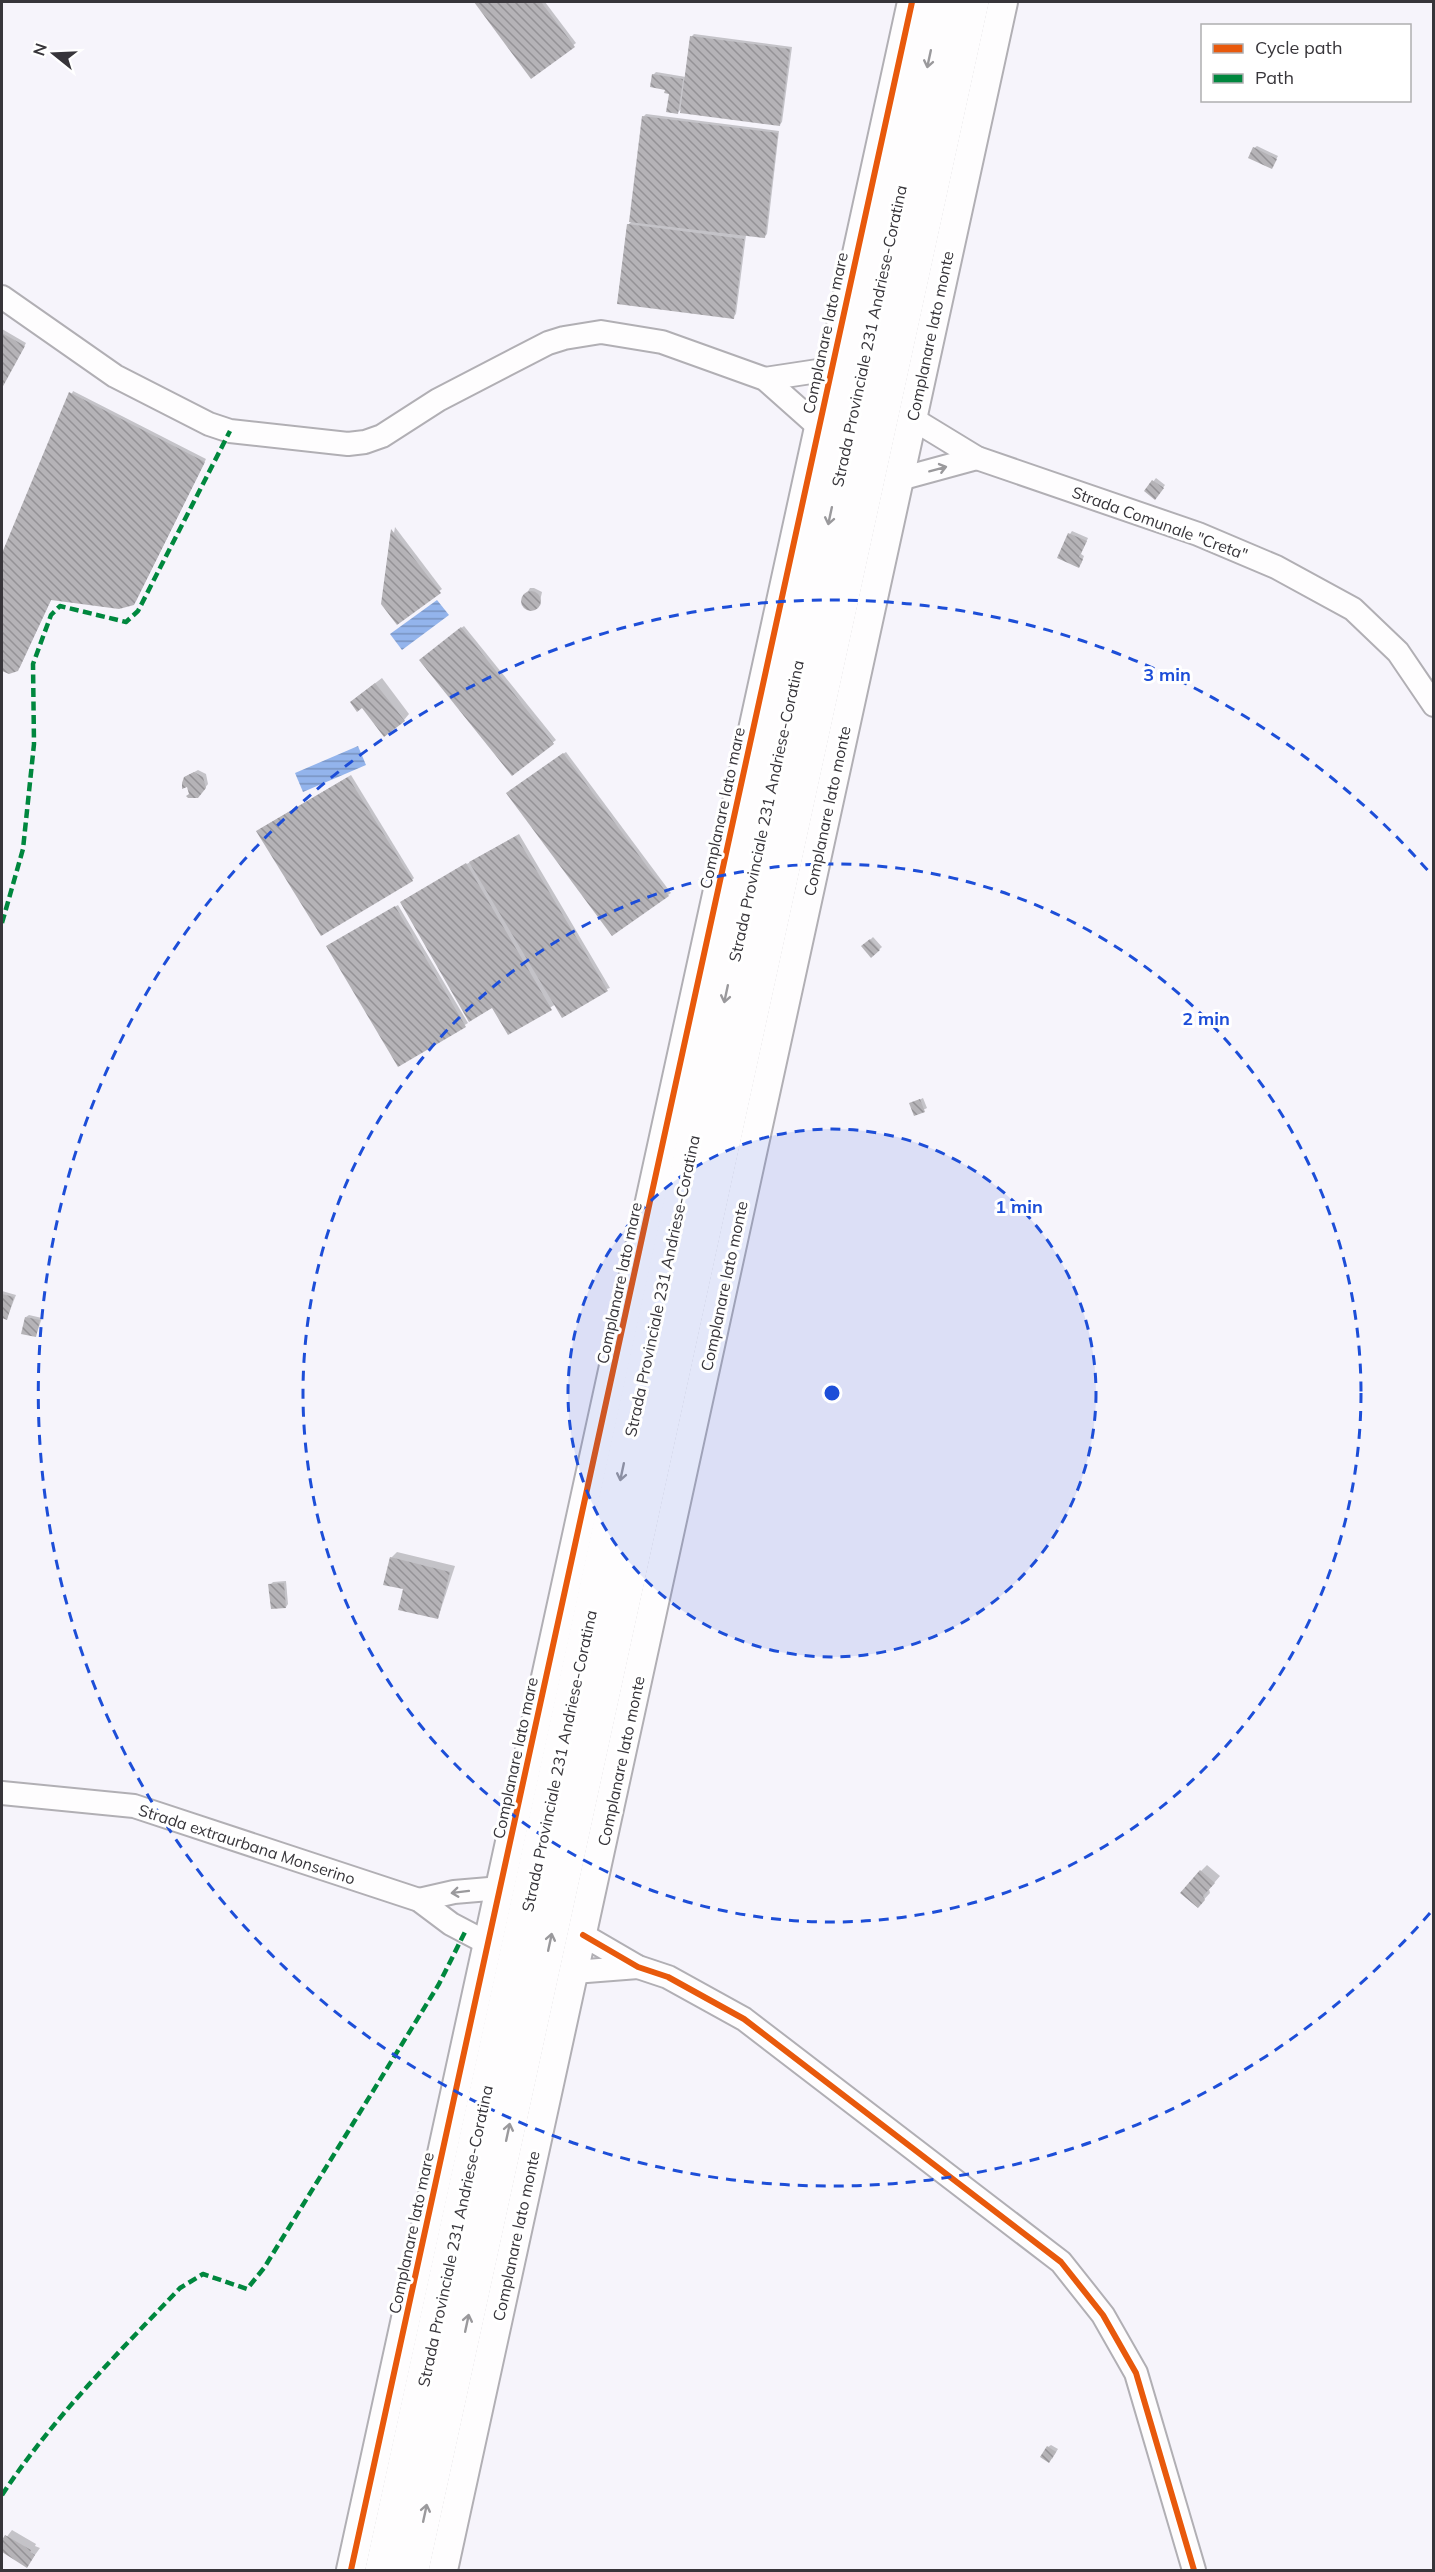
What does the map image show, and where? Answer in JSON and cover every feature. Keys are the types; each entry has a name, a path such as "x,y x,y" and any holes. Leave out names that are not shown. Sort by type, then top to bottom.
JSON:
{"highway":[{"name":"Strada Provinciale 231 Andriese-Coratina","path":"382,2571 942,2"},
{"name":"Strada Provinciale 231 Andriese-Coratina","path":"412,2571 972,2"}],"street":[{"name":"Complanare lato mare","path":"351,2571 912,2"},
{"name":"Complanare lato monte","path":"442,2571 583,1935 1003,2"},
{"path":"2,297 115,376 209,424 230,431 348,444 365,442 382,436 438,400 539,347 588,333 612,333 662,342 765,379 819,427"},
{"path":"765,379 831,369"},
{"name":"Strada Comunale \"Creta\"","path":"913,419 977,459 1198,534 1276,567 1353,609 1398,652 1434,705"},
{"path":"900,479 977,459"},
{"name":"Strada extraurbana Monserino","path":"2,1793 134,1806 419,1900 451,1924 489,1944"},
{"path":"419,1900 454,1892 501,1888"},
{"path":"583,1935 638,1967 668,1977 744,2019 1060,2262 1103,2315 1136,2373 1194,2571"},
{"path":"574,1972 638,1967"}],"water":[{"path":"437,600 449,615 402,650 390,634"},
{"path":"358,746 366,765 303,792 295,773"}],"building":[{"path":"474,2 541,2 575,47 531,79"},
{"path":"690,36 790,49 780,126 680,113"},
{"path":"652,74 683,79 678,114 666,112 669,94 664,93 665,90 650,87"},
{"path":"642,116 778,133 765,238 629,222"},
{"path":"1253,147 1277,159 1272,169 1248,158"},
{"path":"627,224 744,239 734,319 617,304"},
{"path":"2,333 25,346 2,388"},
{"path":"69,392 205,462 134,605 119,609 51,600 18,671 9,674 2,671 2,553"},
{"path":"1152,480 1164,488 1155,500 1144,491"},
{"path":"391,529 441,593 397,625 381,604"},
{"path":"1068,533 1087,541 1079,557 1083,559 1079,568 1057,558"},
{"path":"527,591 535,591 541,597 541,605 535,611 527,611 521,605 521,597"},
{"path":"461,627 554,744 512,776 419,660"},
{"path":"375,683 405,721 384,737 362,708 357,712 350,702"},
{"path":"563,753 669,896 612,936 506,793"},
{"path":"194,772 203,777 206,788 198,798 188,798 186,796 189,794 187,787 182,789 182,783 184,777"},
{"path":"348,777 413,881 321,936 256,831"},
{"path":"516,836 608,991 562,1018 469,862"},
{"path":"466,863 552,1010 508,1035 492,1008 469,1022 400,902"},
{"path":"395,906 466,1027 398,1067 326,946"},
{"path":"870,939 880,950 871,958 861,946"},
{"path":"920,1099 925,1112 914,1116 909,1103"},
{"path":"2,1294 14,1297 7,1320 2,1318"},
{"path":"25,1317 40,1320 36,1337 21,1334"},
{"path":"390,1557 450,1572 438,1619 398,1610 403,1589 383,1585"},
{"path":"284,1583 286,1608 271,1609 268,1584"},
{"path":"1200,1870 1215,1883 1203,1896 1205,1900 1198,1908 1180,1893"},
{"path":"1047,2446 1056,2452 1049,2463 1040,2457"},
{"path":"5,2535 31,2550 30,2552 35,2555 27,2568 2,2552 2,2540"}],"marked path":[{"path":"2,923 23,849 34,744 33,664 51,615 60,606 126,622 138,611 230,431"},
{"path":"2,2495 21,2467 64,2414 109,2362 180,2288 203,2274 247,2289 264,2268 439,1984 465,1932"}],"cycle path":[{"path":"351,2570 912,2"},
{"path":"583,1935 638,1967 668,1977 744,2019 1061,2262 1103,2315 1136,2373 1194,2570"}]}
